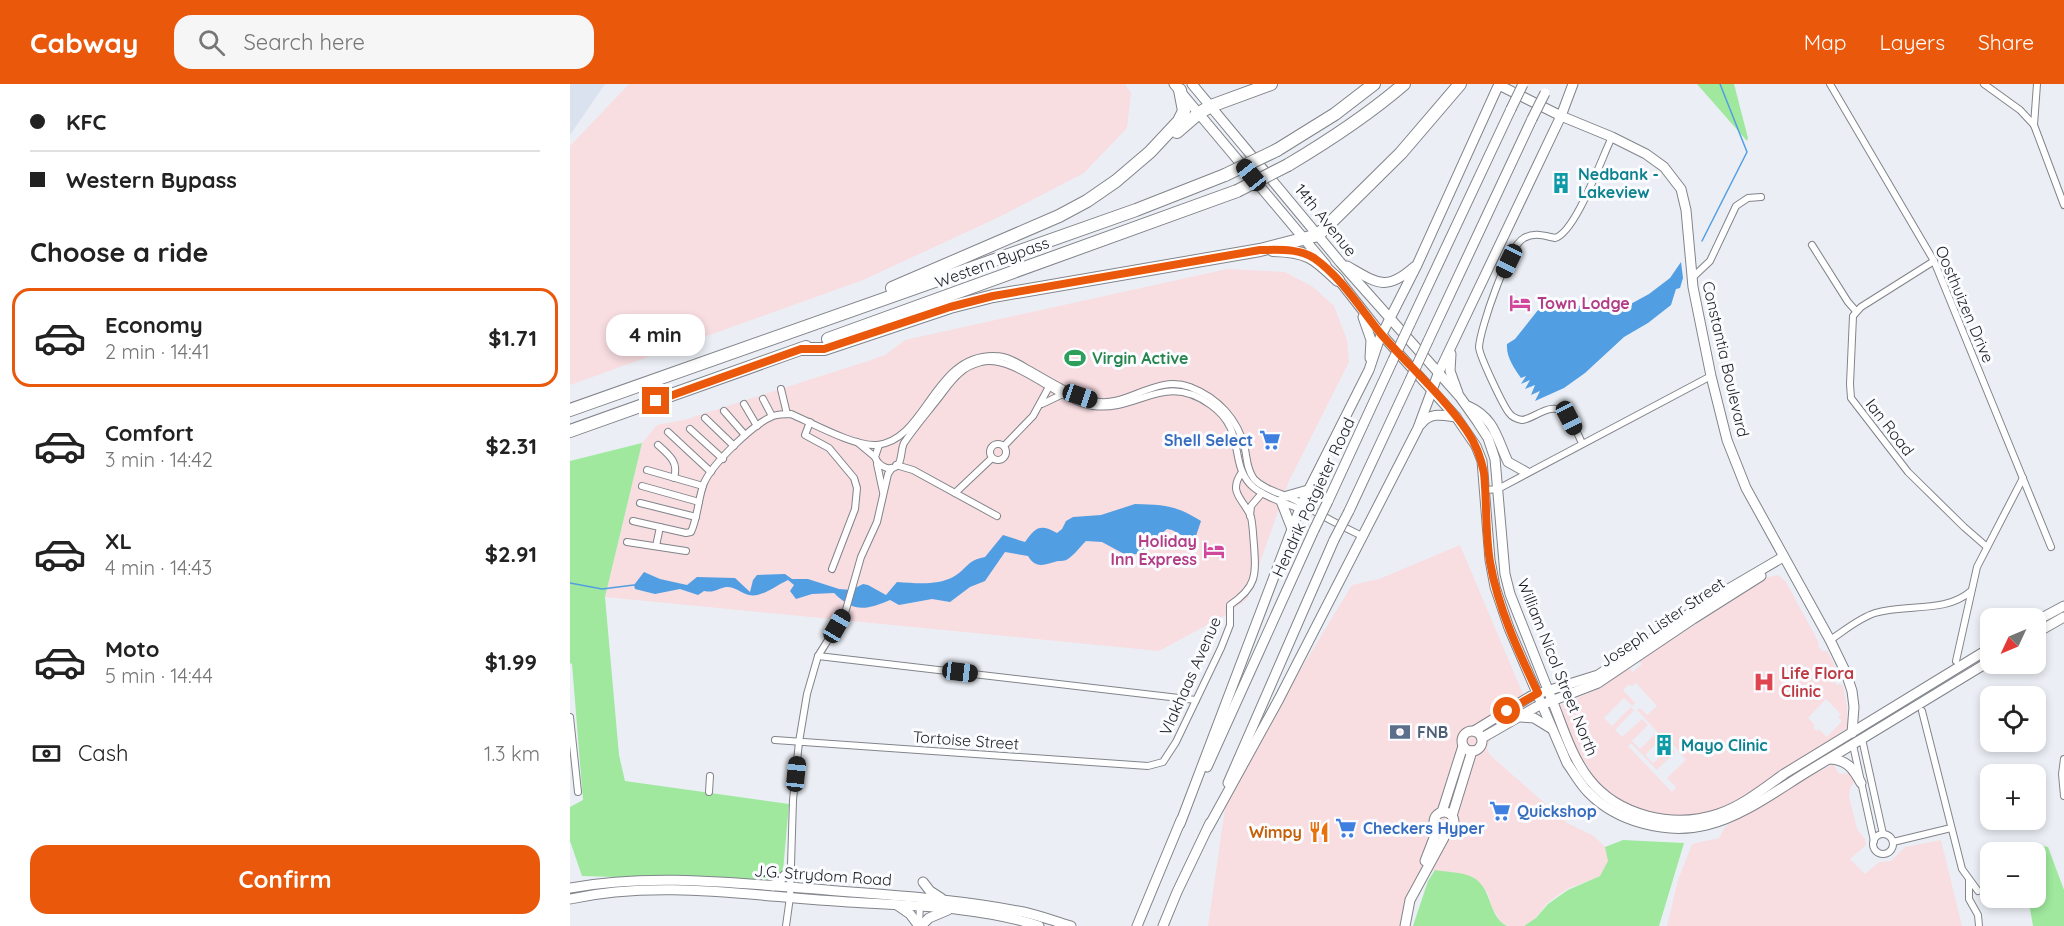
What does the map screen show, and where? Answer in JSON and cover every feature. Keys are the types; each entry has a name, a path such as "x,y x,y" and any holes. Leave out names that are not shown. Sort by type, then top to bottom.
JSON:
{"highway":[{"path":"1150,152 1167,142 1199,113 1211,106 1271,84"},
{"name":"Western Bypass","path":"570,410 1136,210 1225,175 1277,150 1335,114 1374,84"},
{"name":"Western Bypass","path":"570,431 1237,190 1288,165 1347,129 1376,109 1404,84"},
{"path":"801,349 824,349 950,307 993,296 1260,250 1318,235 1401,153 1460,84"},
{"path":"776,337 1059,216 1116,182 1150,152 1182,116 1184,107 1177,87"},
{"path":"1260,250 1296,251 1305,254 1338,280"}],"main road":[{"name":"14th Avenue","path":"1192,84 1340,262 1438,374"},
{"path":"1180,824 1301,506 1369,370 1382,335 1417,265 1499,84"},
{"name":"Constantia Boulevard","path":"1499,84 1561,116 1646,154 1672,174 1684,198 1692,278 1711,376 1727,440 1746,488 1830,640 1849,681 1854,707 1853,745"},
{"name":"Hendrik Potgieter Road","path":"1137,926 1180,824 1314,530 1523,84"},
{"path":"1208,828 1279,699 1418,428 1438,374 1561,116 1573,84"},
{"name":"14th Avenue","path":"1177,87 1306,238 1382,335 1432,390"},
{"path":"1163,926 1334,540 1547,88"},
{"path":"1568,96 1578,123"},
{"path":"1340,262 1374,281 1386,283 1402,278 1417,265"},
{"path":"1356,302 1370,335 1369,370"},
{"path":"1451,348 1450,371 1463,401 1476,410 1494,429 1508,462 1526,472"},
{"name":"William Nicol Street North","path":"1438,374 1463,401 1488,438 1492,448 1495,459 1505,574 1510,594 1573,752 1588,778 1597,788 1621,806 1642,815 1666,820 1706,817 1733,807 1855,727 1980,654"},
{"name":"William Nicol Street North","path":"1432,390 1456,417 1476,446 1482,460 1490,560 1495,587 1509,628 1567,763 1594,798 1623,816 1653,826 1670,828 1706,825 1719,821 1766,797 1980,667"},
{"path":"1418,428 1431,415 1456,417"},
{"path":"1292,529 1284,499 1308,490"},
{"name":"Joseph Lister Street","path":"1478,735 1538,693 1598,675 1708,601 1784,559"},
{"name":"Joseph Lister Street","path":"1478,735 1542,704 1604,680 1784,559"},
{"path":"2046,616 2064,606"},
{"path":"2046,627 2064,617"},
{"path":"1518,717 1534,718 1553,730"},
{"name":"Constantia Boulevard","path":"1855,727 1862,740"},
{"path":"1416,888 1454,825 1447,814 1463,746 1463,735 1469,731 1478,735 1481,745 1472,751 1447,814 1434,819 1434,826 1437,830 1448,832"},
{"path":"1463,746 1472,751"},
{"path":"1828,759 1838,759 1846,763 1854,769 1861,783"},
{"path":"1404,926 1418,877 1437,830"},
{"path":"773,886 791,870"},
{"name":"J.G. Strydom Road","path":"570,888 595,884 669,880 773,886 790,892 897,904 943,900 1020,911 1071,926"},
{"path":"904,896 922,884 943,900"},
{"name":"J.G. Strydom Road","path":"570,899 624,890 904,896 950,909 1009,918 1039,926"},
{"path":"897,904 920,926 929,918 950,909"}],"street":[{"name":"Oosthuizen Drive","path":"1830,84 1935,261 2051,547"},
{"path":"1984,84 2020,110 2034,125 2064,204"},
{"path":"2034,125 2037,84"},
{"path":"1582,443 1569,418 1561,410 1552,408 1522,420 1509,413 1482,358 1479,345 1491,302 1518,242 1528,236 1540,235 1555,238 1564,232 1591,189 1612,137"},
{"path":"1692,278 1710,261 1736,206 1748,198 1761,197"},
{"path":"1812,245 1856,311 1935,261"},
{"name":"Ian Road","path":"1856,311 1852,320 1851,398 1918,483 1988,547"},
{"name":"Vlakhaas Avenue","path":"660,527 687,533 693,530 699,502 711,472 745,435 772,416 787,414 856,441 879,445 888,442 910,424 957,367 971,359 992,356 1004,357 1051,384 1063,394 1082,403 1100,406 1116,405 1162,392 1188,393 1199,397 1213,406 1227,420 1246,471"},
{"name":"Vlakhaas Avenue","path":"900,454 909,434 959,373 980,363 995,361 1095,401 1113,401 1161,384 1172,383 1201,392 1232,417 1243,441 1246,471 1237,481 1237,495 1250,516 1255,574 1247,593 1230,605 1230,625 1167,759 1155,765"},
{"path":"1486,490 1498,489 1526,472 1711,376"},
{"path":"1004,446 1033,416 1051,384"},
{"path":"781,389 787,414"},
{"path":"1040,406 1063,394"},
{"path":"763,399 772,416"},
{"path":"744,404 757,426"},
{"path":"724,411 745,435"},
{"path":"705,418 734,446"},
{"path":"810,422 805,435 829,448 854,478 857,488 855,509 832,568"},
{"path":"690,429 723,459"},
{"path":"668,432 711,472"},
{"path":"856,441 883,467 894,466 913,470 997,516"},
{"path":"888,442 895,445 913,470"},
{"path":"999,443 1004,446 1005,456 997,460 992,458 991,447 999,443"},
{"path":"658,445 676,463 674,478"},
{"path":"879,445 875,452 875,459 883,495"},
{"path":"786,926 790,892 793,800 807,694 818,656 844,613 861,557 877,522 888,474 900,454"},
{"path":"955,493 992,458"},
{"path":"647,470 704,486"},
{"path":"1246,471 1252,486 1262,493 1301,506 1362,536"},
{"path":"1246,471 1284,499"},
{"path":"1956,661 1977,567 2023,478"},
{"path":"642,486 699,502"},
{"path":"1250,516 1251,506 1262,493"},
{"path":"640,503 696,517"},
{"path":"633,521 660,527 656,546"},
{"path":"627,542 686,551"},
{"path":"1830,640 1876,613 1948,604 1962,599 1971,591"},
{"path":"818,656 1196,700"},
{"path":"1922,711 1962,869 1978,891"},
{"path":"570,717 578,792"},
{"name":"Tortoise Street","path":"775,740 1155,765"},
{"path":"1862,740 1883,834"},
{"path":"1853,745 1875,851 1884,855 1890,852 1893,843 1890,836 1883,834 1876,837 1874,841"},
{"path":"2064,759 2062,774 2064,796"},
{"path":"709,792 710,776"},
{"path":"1893,843 1951,828"},
{"path":"1969,881 1969,899 1978,915 1979,926"},
{"path":"920,902 920,926"}],"shaded area":[{"path":"570,84 605,84 570,135"},
{"path":"629,84 1125,84 1131,93 1127,128 1084,173 997,218 863,280 570,385 570,146"},
{"path":"1227,269 1285,272 1313,287 1334,306 1347,340 1349,362 1289,481 1247,599 1224,616 1159,651 605,597 642,443 657,425 684,420 868,361 885,355 905,340"},
{"path":"1460,545 1531,713 1493,733 1487,748 1490,755 1567,823 1594,836 1605,847 1608,861 1600,876 1567,889 1547,903 1536,918 1523,926 1509,926 1502,923 1492,908 1488,893 1473,877 1425,870 1421,888 1403,926 1208,926 1226,802 1253,748 1352,585 1379,579"},
{"path":"1778,575 1786,582 1818,641 1819,647 1822,651 1827,651 1837,669 1837,675 1833,680 1837,685 1843,686 1847,707 1847,728 1747,796 1721,810 1686,816 1654,814 1624,802 1598,783 1579,753 1558,706 1596,690 1628,668 1633,672 1642,664 1639,661 1768,577","holes":["1636,683 1657,706 1647,715 1640,708 1637,710 1662,737 1665,735 1686,760 1667,778 1676,787 1672,792 1628,746 1631,743 1657,770 1675,752 1671,747 1653,763 1645,755 1661,739 1656,733 1640,749 1632,741 1648,725 1642,719 1622,737 1615,730 1634,710 1631,707 1612,726 1604,718 1624,698 1632,706 1634,705 1635,703 1623,690 1629,684 1632,686","1826,699 1841,714 1838,717 1842,721 1827,737 1819,729 1817,731 1813,728 1815,725 1808,718"]},
{"path":"1833,764 1839,774 1850,773 1855,781 1850,788 1849,796 1857,829 1865,839 1866,845 1850,859 1865,874 1879,862 1891,861 1905,847 1941,840 1962,926 1667,926 1678,880 1692,844 1719,838 1725,827 1765,801"}],"green space":[{"path":"1697,84 1734,84 1747,141"},
{"path":"642,443 605,597 619,755 625,781 789,804 782,882 582,876 570,841 570,807 583,800 572,664 570,663 570,461"},
{"path":"1623,840 1684,843 1659,926 1524,926 1536,918 1548,904 1568,890 1600,876 1608,861 1605,847"},
{"path":"2046,847 2064,890 2064,926 2033,926 2030,908 2046,908"},
{"path":"1435,870 1464,874 1479,882 1484,887 1496,916 1507,926 1413,926 1428,881"}],"water":[{"path":"1681,262 1683,278 1680,288 1676,289 1671,305 1648,323 1624,337 1585,373 1564,388 1535,401 1540,391 1531,395 1535,385 1525,389 1530,380 1521,384 1526,376 1521,378 1513,366 1507,344 1515,339 1542,305 1561,302 1600,310 1627,306 1649,294 1670,278"},
{"path":"1135,504 1170,507 1201,521 1194,542 1167,529 1138,554 1126,555 1102,542 1086,541 1067,560 1042,565 1034,563 1028,556 1005,552 985,581 970,587 950,602 932,599 899,605 890,600 860,608 848,604 834,593 812,594 796,599 790,591 794,585 788,580 764,593 754,595 729,587 704,591 698,595 680,589 655,594 635,589 634,585 644,572 660,579 687,585 697,577 735,578 750,592 757,575 785,574 792,579 808,579 839,589 851,590 863,584 868,585 886,595 897,582 933,583 953,577 979,558 985,557 1003,535 1025,542 1039,528 1047,528 1057,533 1066,521 1073,517 1101,515"}],"waterway":[{"path":"1702,241 1747,152 1720,84"},
{"path":"570,583 602,589 634,585"}],"place":[{"name":"Nedbank - Lakeview","path":"1561,183"},
{"name":"Town Lodge","path":"1520,303"},
{"name":"Virgin Active","path":"1075,358"},
{"name":"Shell Select","path":"1270,440"},
{"name":"Holiday Inn Express","path":"1214,550"},
{"name":"Life Flora Clinic","path":"1764,682"},
{"name":"FNB","path":"1400,732"},
{"name":"Mayo Clinic","path":"1664,745"},
{"name":"Quickshop","path":"1500,811"},
{"name":"Checkers Hyper","path":"1346,828"},
{"name":"Wimpy","path":"1319,832"}],"route":[{"path":"656,401 801,349 824,349 950,307 993,296 1260,250 1296,251 1305,254 1313,258 1338,280 1382,335 1456,417 1476,446 1484,473 1490,560 1495,587 1509,628 1538,693 1507,711"}]}
